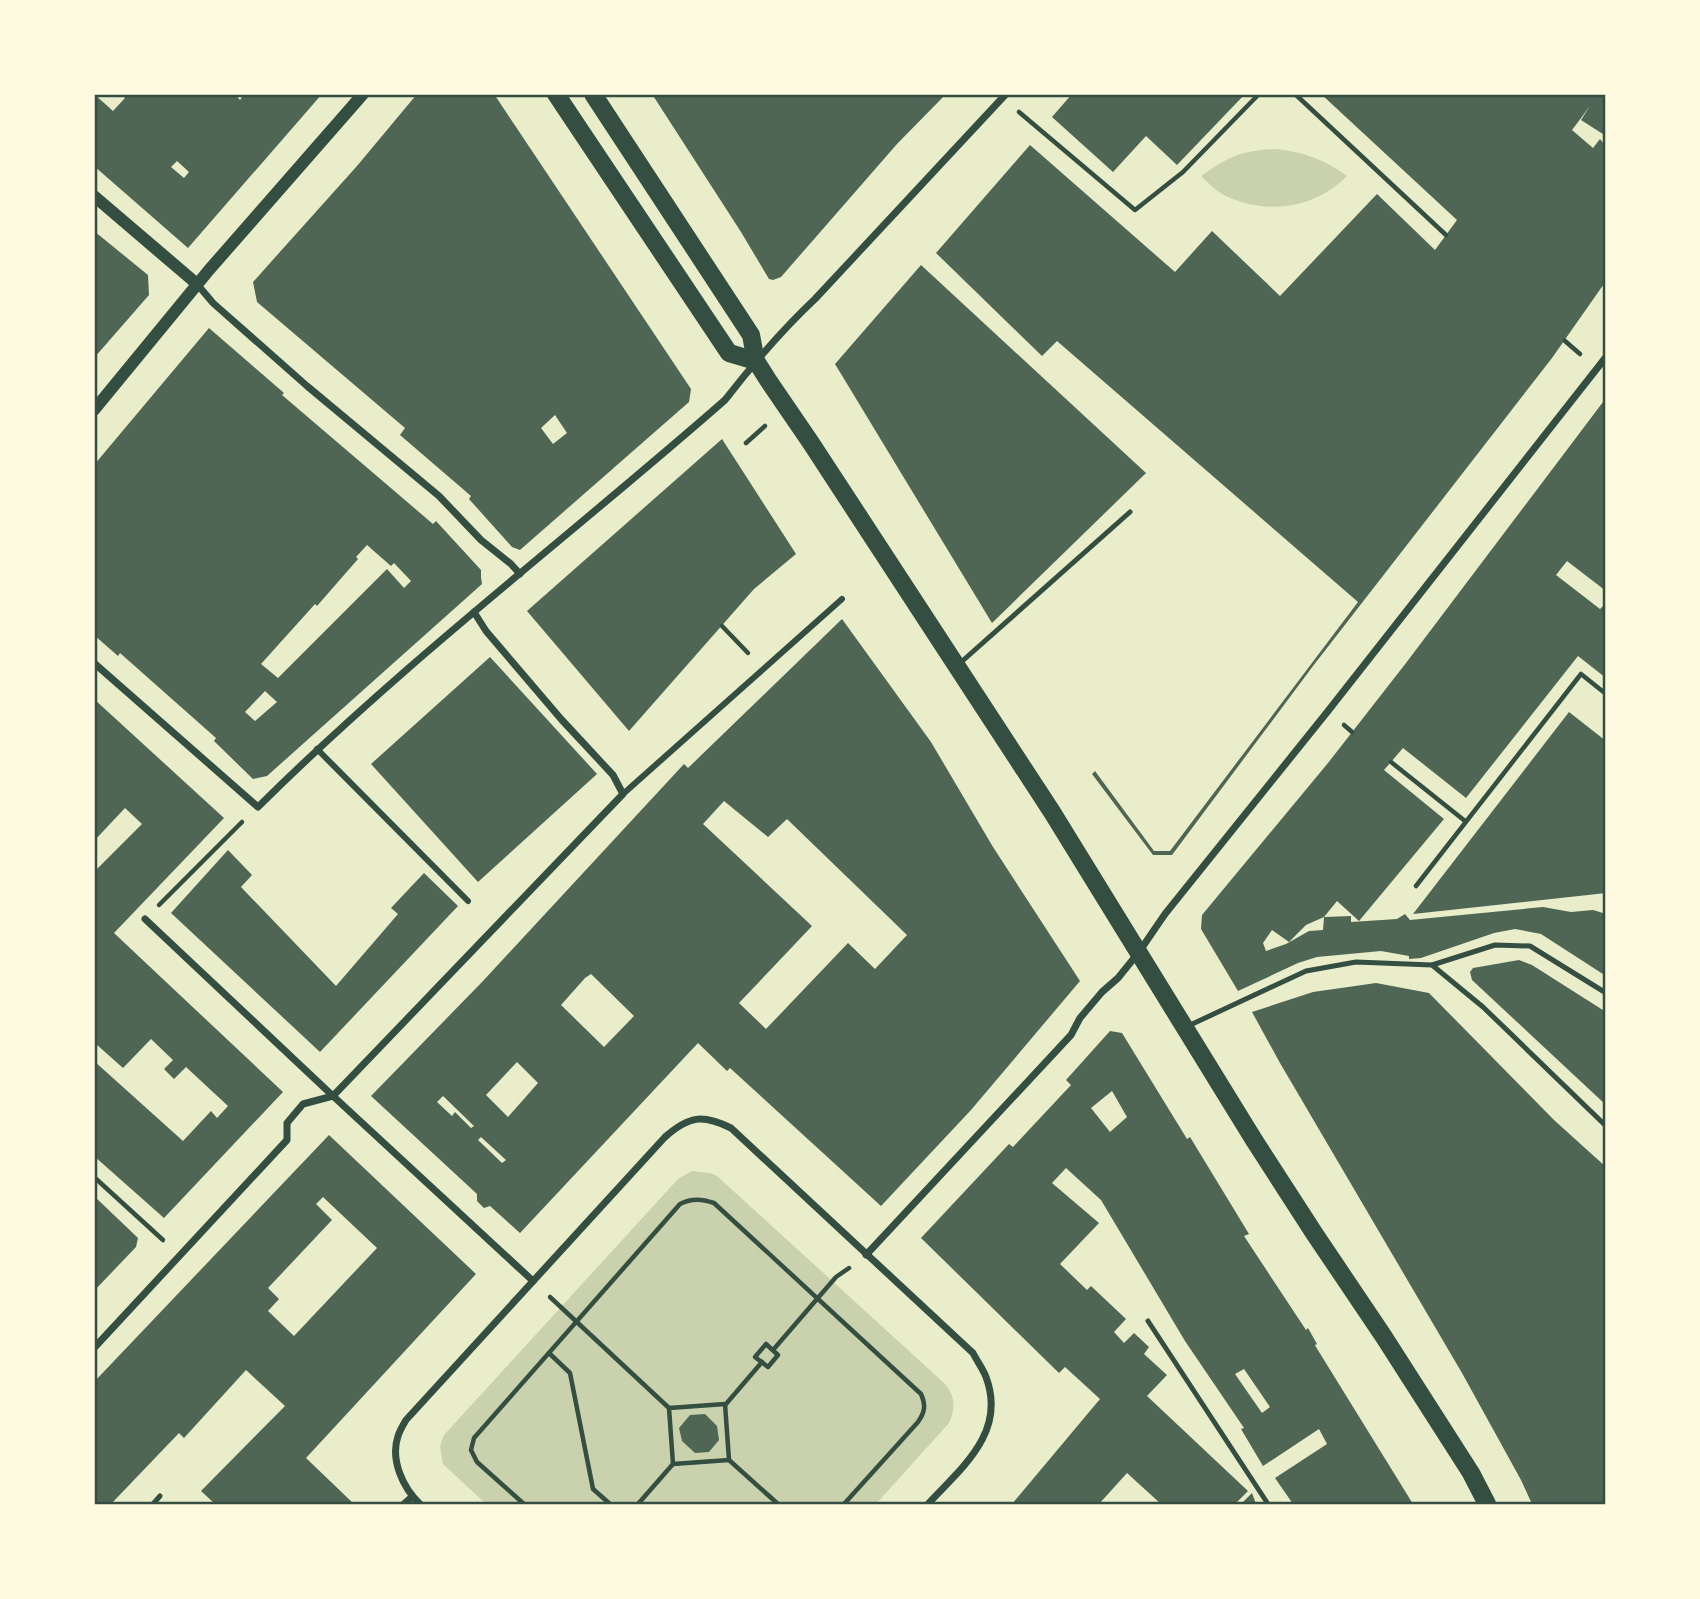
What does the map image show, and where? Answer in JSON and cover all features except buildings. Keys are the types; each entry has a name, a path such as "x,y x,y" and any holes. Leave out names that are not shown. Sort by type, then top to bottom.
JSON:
{"main road":[{"path":"556,94 729,353 756,361"},
{"path":"593,94 751,335 756,361 1052,812 1284,1187 1457,1450 1487,1504"}],"street":[{"path":"94,410 197,284 363,94"},
{"path":"94,663 258,807 317,749 474,612 725,400 756,361 1004,96"},
{"path":"94,196 197,284 213,303 316,394 439,496 481,540 520,574"},
{"path":"866,1255 1071,1035 1080,1018 1118,978 1182,892 1328,711 1605,356"},
{"path":"94,1348 287,1140 287,1123 303,1104 333,1096 623,794 842,599"},
{"path":"474,612 486,631 561,719 613,775 623,794"},
{"path":"317,749 468,901"},
{"path":"145,919 533,1281"},
{"path":"420,1504 402,1481 396,1458 397,1437 406,1420 665,1137 678,1125 695,1119 713,1120 731,1128 973,1353 986,1377 992,1401 989,1427 976,1452 928,1504"},
{"path":"404,1504 412,1497"}],"lane":[{"path":"957,666 1130,512"},
{"path":"1185,1027 1306,971 1356,962 1432,965 1495,945 1530,946 1605,993"},
{"path":"1432,965 1483,1007 1605,1126"},
{"path":"1148,1321 1268,1504"},
{"path":"153,1504 160,1496"}],"path":[{"path":"1004,96 1135,210 1183,172 1259,94"},
{"path":"1295,94 1446,235"},
{"path":"746,443 765,426"},
{"path":"722,626 764,668"},
{"path":"1416,886 1581,674 1605,694"},
{"path":"1391,762 1465,821"},
{"path":"145,919 258,807"},
{"path":"94,1177 159,1236"},
{"path":"524,1504 477,1462 471,1450 474,1438 680,1204 687,1200 704,1200 714,1203 921,1394 925,1401 925,1409 918,1422 844,1504"},
{"path":"773,1350 836,1277 866,1255"},
{"path":"533,1281 669,1408 673,1464"},
{"path":"766,1344 778,1355 768,1367 762,1362 755,1357 766,1344"},
{"path":"549,1353 570,1373 593,1489 610,1504"},
{"path":"669,1408 725,1404 762,1362"},
{"path":"725,1404 729,1460 778,1504"},
{"path":"638,1504 673,1464 729,1460"}],"green space":[{"path":"1277,149 1314,158 1347,176 1320,196 1305,202 1273,207 1257,206 1226,196 1201,176 1237,155"},
{"path":"692,1171 717,1176 943,1382 953,1401 949,1423 876,1504 486,1504 443,1464 440,1446 444,1435 678,1179"}]}
